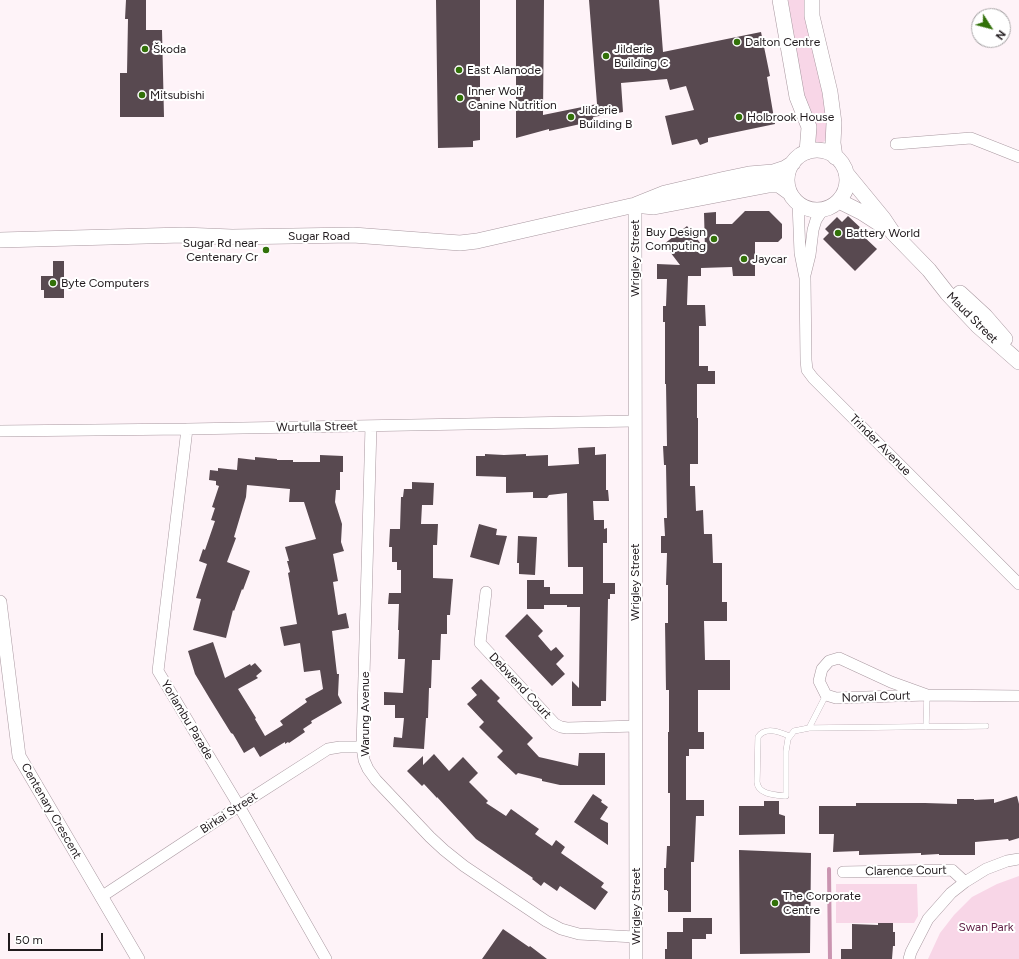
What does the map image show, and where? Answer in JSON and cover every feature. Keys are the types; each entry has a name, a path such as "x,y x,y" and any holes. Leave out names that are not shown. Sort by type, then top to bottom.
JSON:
{"main road":[{"path":"780,0 797,96 809,127 807,152"},
{"path":"812,0 812,16 830,92 834,123 833,142 835,157"},
{"path":"635,206 654,207 770,184 779,185 805,208 823,210 839,201 844,193 847,183 846,173 842,164 835,157 826,152 816,150 799,156 789,170 787,179 788,188 794,198"},
{"path":"635,206 665,193 749,174 773,172 785,168 793,163"},
{"name":"Maud Street","path":"846,173 883,218 893,233 929,270 947,293 978,326 1019,362"},
{"name":"Maud Street","path":"839,201 861,212 893,233"},
{"name":"Sugar Road","path":"0,240 183,235 232,237 353,236 460,243 490,239 635,206"},
{"name":"Maud Street","path":"929,270 953,286 981,313 1010,344 1019,356"}],"street":[{"path":"896,144 970,138 1019,157"},
{"name":"Trinder Avenue","path":"794,198 800,253 805,278 807,370 813,378 1019,584"},
{"name":"Wrigley Street","path":"635,206 636,959"},
{"name":"Trinder Avenue","path":"805,278 813,230 816,220 823,210"},
{"name":"Wurtulla Street","path":"0,430 186,429 635,421"},
{"name":"Warung Avenue","path":"371,426 362,747 364,760 368,769 376,780 444,850 464,866 546,921 561,929 579,934 636,937"},
{"name":"Yorlambu Parade","path":"186,429 158,671 239,806 326,959"},
{"name":"Debwend Court","path":"486,592 480,643 555,724 567,728 636,726"},
{"name":"Centenary Crescent","path":"0,602 19,756 138,959"},
{"name":"Norval Court","path":"927,695 891,682 839,658 829,661 822,669 819,681 826,695 836,698 927,695 1019,696"},
{"name":"Birkai Street","path":"102,897 328,749 340,747 362,747"},
{"path":"909,959 928,919 951,893 986,869 1007,861 1019,859"},
{"name":"Clarence Court","path":"843,872 952,870 965,882"}],"lane":[{"path":"809,728 826,695"},
{"path":"926,727 927,695"},
{"path":"789,736 780,732 765,731 758,737 757,787 767,794 786,796 786,751 789,736 794,731 809,728 986,726"}],"green space":[{"path":"788,0 807,0 827,118 826,138 825,141 820,144 815,142 810,108 803,94"},
{"name":"Swan Park","path":"1019,876 1019,959 928,959 940,933 954,915 972,897 997,884"},
{"path":"836,884 917,884 918,916 914,923 836,923"}],"building":[{"path":"126,0 146,0 146,30 162,30 164,117 120,117 120,73 127,73 128,19 125,19"},
{"name":"East Alamode","path":"436,0 480,0 480,140 473,141 473,147 438,148"},
{"path":"516,0 544,0 543,115 597,104 589,0 659,0 663,52 761,32 770,76 767,77 775,124 708,138 708,142 700,145 697,139 672,145 665,116 694,110 686,86 670,90 667,79 621,83 623,112 593,117 594,121 549,131 549,129 516,138"},
{"path":"745,211 769,211 782,224 782,238 778,242 755,242 755,276 733,276 732,267 701,268 701,276 688,276 687,305 705,305 706,326 699,326 699,366 708,366 708,371 715,371 715,384 697,384 698,464 690,464 690,486 695,486 696,511 703,510 704,534 712,534 713,563 722,563 722,602 727,602 727,621 704,621 705,660 730,660 730,690 698,690 698,732 704,732 704,749 689,749 689,756 686,756 686,800 704,800 704,816 696,816 694,862 691,862 691,912 668,912 668,891 664,890 664,868 666,868 667,846 670,846 670,793 668,793 669,690 666,690 665,623 668,623 668,585 666,585 667,553 661,553 661,536 665,536 664,518 667,518 666,465 664,465 663,446 667,446 665,322 663,322 663,306 666,306 667,279 657,279 657,264 680,265 664,244 687,226 705,249 704,213 716,212 716,224 732,224"},
{"path":"848,216 864,231 861,234 877,249 855,271 823,239 829,233 825,229 837,217 842,222"},
{"name":"Byte Computers","path":"53,261 64,261 64,298 44,298 44,290 41,290 41,276 53,276"},
{"path":"595,447 595,455 606,454 606,490 608,490 609,501 593,501 594,520 604,520 604,529 607,528 607,543 603,543 603,583 615,583 615,594 610,594 610,599 608,599 606,701 601,701 601,706 572,706 572,681 579,688 580,607 567,607 567,605 544,605 544,609 527,609 527,580 544,580 544,587 550,587 550,594 583,594 583,567 568,567 567,493 549,495 547,498 533,498 533,492 506,493 506,477 476,476 476,456 485,456 485,454 526,454 526,456 548,455 548,466 579,464 578,448"},
{"path":"320,455 343,456 343,472 340,472 340,490 336,490 335,502 342,524 341,542 344,551 333,554 338,581 333,582 338,615 346,613 349,628 332,631 337,674 339,674 338,695 342,703 311,721 312,723 303,729 305,732 289,743 288,742 285,744 285,742 260,757 254,747 244,753 195,674 188,651 213,642 225,678 250,664 251,666 255,663 262,671 256,676 258,678 238,689 265,736 283,725 280,721 307,702 305,699 323,689 320,670 304,672 300,643 284,646 280,627 297,624 288,573 290,572 287,561 289,561 285,547 316,539 304,502 289,502 290,489 247,485 246,497 234,537 236,538 227,562 250,571 234,611 233,610 226,638 193,630 201,599 196,598 207,564 199,561 203,549 205,550 215,521 211,520 215,508 212,507 219,486 216,485 216,481 209,480 210,470 218,471 218,468 237,470 238,458 255,460 255,457 277,460 293,460 293,462 320,462"},
{"path":"412,482 434,483 433,505 422,505 421,524 438,524 437,545 433,545 433,578 453,579 450,615 447,615 447,634 441,634 440,660 432,660 431,688 429,688 428,718 426,718 424,749 393,747 394,737 402,738 404,718 395,718 395,705 384,705 384,692 403,693 405,659 398,659 399,604 388,604 389,593 401,593 401,570 397,570 397,562 392,562 392,547 389,547 390,529 400,529 401,497 403,497 404,489 412,489"},
{"path":"479,524 497,529 496,535 507,536 499,565 470,557"},
{"path":"518,536 537,537 535,575 519,574 519,563 517,563"},
{"path":"527,614 543,631 538,636 551,651 556,647 564,656 556,664 565,674 552,686 505,636"},
{"path":"481,679 500,698 497,701 533,738 527,744 539,757 578,766 579,753 605,753 605,785 560,785 518,773 516,775 497,757 503,751 479,727 484,722 467,704 477,695 471,688"},
{"path":"434,754 449,771 463,757 478,773 469,782 488,801 486,803 506,816 511,809 539,829 535,834 552,846 556,840 565,847 561,853 604,883 601,887 608,892 595,910 560,886 557,891 544,882 541,886 532,879 533,878 476,839 424,784 422,786 407,771 423,756 423,765"},
{"path":"593,794 602,800 601,802 608,807 600,819 608,823 608,845 574,822"},
{"path":"1017,796 1019,804 1019,838 1009,841 1008,839 975,842 975,855 921,855 921,853 859,855 859,851 833,852 834,834 819,834 819,806 856,806 856,803 957,804 957,799 994,799 994,803"},
{"path":"764,801 779,801 779,814 785,816 785,834 739,835 739,806 764,806"},
{"name":"The Corporate Centre","path":"739,850 811,853 810,953 740,954"},
{"path":"683,918 712,918 712,934 706,934 706,939 692,939 692,959 665,959 665,949 667,949 667,932 683,932"},
{"path":"878,923 893,923 893,932 895,932 895,946 893,946 892,959 841,959 841,949 852,949 852,924 878,925"},
{"path":"503,929 529,947 530,946 547,959 482,959"}],"waterway":[{"path":"829,869 830,959"}],"place":[{"name":"Dalton Centre","path":"737,42"},
{"name":"Škoda","path":"145,49"},
{"name":"Jilderie Building C","path":"606,56"},
{"name":"East Alamode","path":"459,70"},
{"name":"Mitsubishi","path":"142,95"},
{"name":"Inner Wolf Canine Nutrition","path":"460,98"},
{"name":"Jilderie Building B","path":"571,117"},
{"name":"Holbrook House","path":"739,117"},
{"name":"Battery World","path":"838,233"},
{"name":"Buy Design Computing","path":"714,239"},
{"name":"Sugar Rd near Centenary Cr","path":"266,250"},
{"name":"Jaycar","path":"744,259"},
{"name":"Byte Computers","path":"53,283"},
{"name":"The Corporate Centre","path":"775,903"}]}
